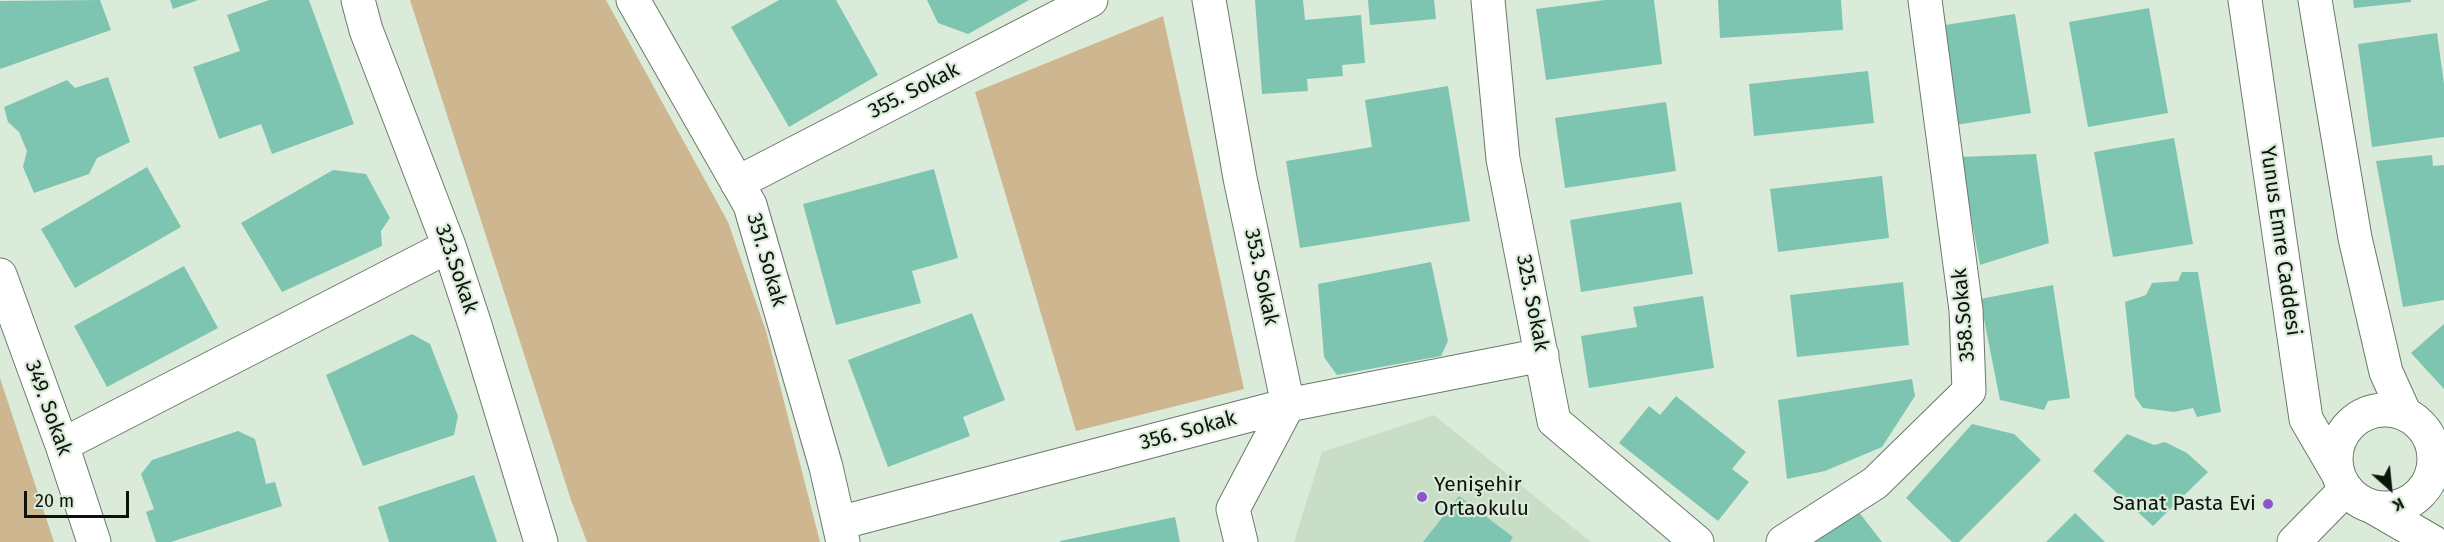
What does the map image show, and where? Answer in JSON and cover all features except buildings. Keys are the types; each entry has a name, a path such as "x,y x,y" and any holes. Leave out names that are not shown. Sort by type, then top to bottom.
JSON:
{"street":[{"name":"323.Sokak","path":"358,0 366,30 449,246 541,542"},
{"name":"351. Sokak","path":"633,0 750,205 826,467 841,532"},
{"name":"355. Sokak","path":"737,183 1091,0"},
{"name":"353. Sokak","path":"1209,0 1240,178 1288,405"},
{"name":"325. Sokak","path":"1488,0 1503,159 1554,421 1697,542"},
{"name":"358.Sokak","path":"1783,542 1875,483 1969,391 1966,310 1925,0"},
{"name":"Yunus Emre Caddesi","path":"2246,0 2306,419 2351,490 2433,542"},
{"path":"2315,0 2355,238 2386,372 2405,414"},
{"path":"62,445 449,246"},
{"name":"349. Sokak","path":"0,275 62,445 94,542"},
{"name":"356. Sokak","path":"841,532 1288,405 1542,355"},
{"path":"1241,542 1233,509 1288,405"},
{"path":"2389,410 2405,414 2418,422 2439,455 2428,483 2418,496 2403,505 2387,508 2351,490 2336,458 2339,443 2346,428 2358,418 2373,411 2389,410"},
{"path":"2294,542 2351,490"}],"shaded area":[{"path":"410,0 606,0 728,222 766,331 820,542 587,542 571,500"},
{"path":"1163,16 1244,389 1076,431 975,92"},
{"path":"0,378 54,542 0,542"},
{"name":"Yenişehir Ortaokulu","path":"1434,415 1591,542 1294,542 1322,452"}],"place":[{"name":"Yenişehir Ortaokulu","path":"1422,497"},
{"name":"Sanat Pasta Evi","path":"2268,504"}]}
